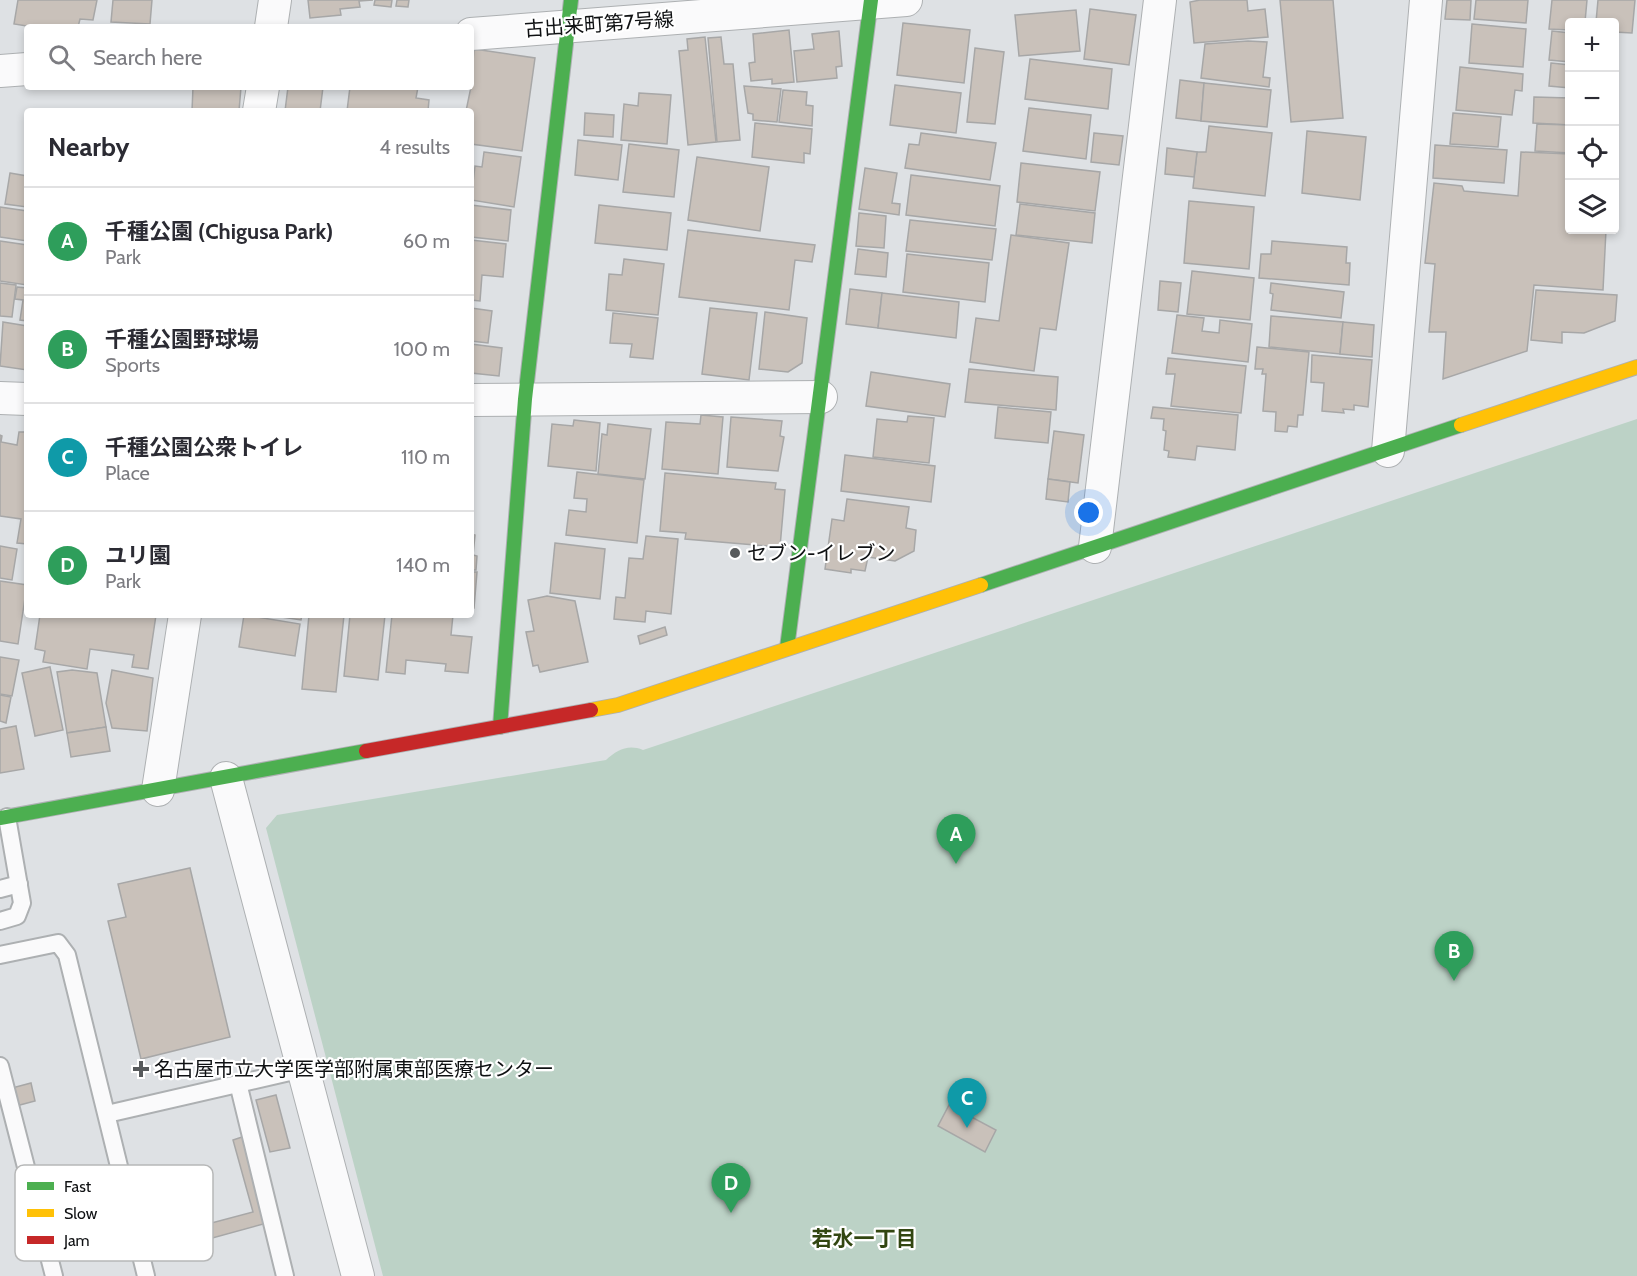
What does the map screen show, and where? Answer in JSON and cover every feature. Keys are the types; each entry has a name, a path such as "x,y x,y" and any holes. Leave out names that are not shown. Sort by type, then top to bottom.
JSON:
{"street":[{"path":"271,24 275,0"},
{"name":"古出来町第7号線","path":"474,33 570,13 906,0"},
{"path":"1095,547 1160,0"},
{"path":"1388,451 1426,0"},
{"path":"787,648 870,2"},
{"path":"500,727 525,399 570,13"},
{"path":"0,70 24,69"},
{"path":"259,108 262,90"},
{"path":"3,818 618,705 1637,367"},
{"path":"474,400 821,397"},
{"path":"0,398 24,399"},
{"path":"158,790 185,618"},
{"path":"226,778 358,1276"}],"lane":[{"path":"0,921 17,916 22,903 3,818"},
{"path":"0,889 19,884"},
{"path":"0,955 58,943 68,955 119,1165"},
{"path":"0,1066 25,1165"},
{"path":"106,1114 303,1069"},
{"path":"238,1083 285,1276"},
{"path":"50,1261 54,1276"},
{"path":"142,1261 146,1276"}],"green space":[{"path":"1637,419 1637,1276 383,1276 266,828 277,815 606,760 614,753 628,748 643,750"}],"building":[{"path":"18,0 97,0 93,20 80,19 79,24 14,24"},
{"path":"113,0 152,0 150,24 111,22"},
{"path":"308,0 373,0 359,1 360,7 340,9 341,15 310,18"},
{"path":"375,0 392,0 391,7 374,5"},
{"path":"397,0 409,0 408,7 396,6"},
{"path":"1247,0 1248,11 1265,9 1268,37 1194,43 1190,2"},
{"path":"1280,0 1333,0 1343,118 1291,122"},
{"path":"1447,0 1471,0 1470,20 1445,19"},
{"path":"1476,0 1528,0 1526,23 1474,19"},
{"path":"1552,0 1587,0 1585,18 1565,18 1565,30 1549,29"},
{"path":"1598,0 1635,0 1632,33 1619,32 1619,18 1596,18"},
{"path":"1090,9 1136,15 1129,65 1084,59"},
{"path":"1076,10 1080,51 1019,56 1015,15"},
{"path":"903,23 970,30 964,83 897,75"},
{"path":"1472,24 1526,29 1523,67 1469,63"},
{"path":"789,30 794,82 772,84 772,79 751,81 749,63 755,62 753,34"},
{"path":"839,31 842,66 836,67 837,78 797,82 794,51 814,49 812,34"},
{"path":"1552,31 1565,32 1565,62 1549,60"},
{"path":"705,37 716,142 688,145 679,51 688,50 687,39"},
{"path":"721,37 724,64 733,64 740,140 717,142 708,38"},
{"path":"1267,42 1263,77 1270,78 1269,87 1201,78 1205,44"},
{"path":"975,48 1004,52 995,124 967,122"},
{"path":"474,49 535,58 522,151 474,144 474,108 467,108 470,90 474,90"},
{"path":"1030,59 1112,69 1108,109 1025,99"},
{"path":"1551,63 1565,64 1565,88 1549,86"},
{"path":"1460,67 1523,74 1522,91 1515,90 1512,115 1456,110"},
{"path":"1180,80 1204,83 1201,121 1176,118"},
{"path":"1204,83 1271,90 1267,127 1201,121"},
{"path":"895,85 961,93 956,133 890,125"},
{"path":"744,86 781,89 777,122 753,120 753,114 748,113"},
{"path":"193,90 241,90 239,108 192,108"},
{"path":"288,90 323,90 320,108 285,108"},
{"path":"350,90 417,90 416,98 429,100 428,108 347,108"},
{"path":"783,90 807,92 806,105 813,106 812,126 779,122"},
{"path":"639,93 671,95 667,144 621,140 624,104 638,106"},
{"path":"1534,97 1565,98 1565,125 1533,123"},
{"path":"1029,108 1091,115 1086,159 1023,151"},
{"path":"585,113 614,115 613,137 584,135"},
{"path":"1453,113 1501,117 1498,147 1450,144"},
{"path":"755,123 812,129 810,154 804,153 804,163 752,157"},
{"path":"1537,124 1565,125 1565,153 1535,151"},
{"path":"1209,126 1272,133 1265,196 1193,188 1197,152 1206,152"},
{"path":"1307,131 1366,137 1360,200 1302,193"},
{"path":"921,133 996,143 990,180 905,168 909,144 919,145"},
{"path":"1094,133 1123,136 1119,165 1091,162"},
{"path":"578,140 622,145 618,180 575,175"},
{"path":"629,144 679,150 674,197 623,192"},
{"path":"1435,145 1507,150 1504,183 1433,178"},
{"path":"1167,148 1197,152 1194,177 1165,174"},
{"path":"484,152 521,157 514,207 474,200 475,166 482,167"},
{"path":"1521,152 1565,154 1565,234 1606,234 1603,290 1534,285 1527,351 1443,379 1446,332 1429,332 1435,264 1425,263 1434,183 1462,186 1464,191 1518,196"},
{"path":"697,157 769,167 760,231 688,220"},
{"path":"1021,163 1100,172 1095,211 1017,202"},
{"path":"865,168 897,173 892,203 900,204 899,215 859,209"},
{"path":"10,173 24,175 24,207 5,204"},
{"path":"911,175 1000,186 995,226 906,215"},
{"path":"1189,201 1254,207 1249,269 1184,263"},
{"path":"1020,204 1095,213 1092,243 1016,235"},
{"path":"474,205 511,210 508,241 474,237"},
{"path":"599,205 671,213 667,250 595,243"},
{"path":"0,207 24,211 24,241 0,237"},
{"path":"859,213 886,216 884,248 856,246"},
{"path":"910,220 996,229 992,260 906,251"},
{"path":"688,230 815,245 812,262 795,260 789,310 679,297"},
{"path":"1011,235 1069,243 1056,330 1040,328 1034,371 970,362 976,318 999,321"},
{"path":"474,240 506,244 503,277 482,275 480,301 474,300"},
{"path":"0,241 24,245 24,285 0,281"},
{"path":"1272,241 1347,247 1346,263 1350,263 1349,285 1259,278 1261,254 1271,254"},
{"path":"858,249 888,253 886,277 855,274"},
{"path":"907,254 989,263 985,302 903,292"},
{"path":"624,259 664,264 658,315 606,310 609,274 622,275"},
{"path":"1192,271 1254,278 1250,320 1187,314"},
{"path":"1160,281 1181,283 1178,312 1158,310"},
{"path":"0,283 16,285 12,317 0,316"},
{"path":"1271,283 1344,292 1341,318 1271,310 1273,294 1270,293"},
{"path":"17,287 24,288 24,321 20,320 23,300 15,299"},
{"path":"850,289 882,293 878,328 846,324"},
{"path":"1536,290 1617,295 1615,321 1584,333 1562,332 1562,343 1531,340"},
{"path":"882,293 959,302 956,338 878,328"},
{"path":"474,308 492,311 488,343 474,341"},
{"path":"710,308 757,313 749,380 702,374"},
{"path":"765,312 807,318 802,363 788,372 759,369"},
{"path":"613,313 658,318 653,359 630,357 632,344 610,343"},
{"path":"1177,315 1204,318 1202,331 1219,333 1220,320 1252,324 1248,362 1172,353"},
{"path":"1271,316 1343,322 1340,354 1269,347"},
{"path":"3,322 24,326 24,370 0,366"},
{"path":"1343,322 1374,325 1372,357 1340,354"},
{"path":"474,344 502,348 499,376 474,373"},
{"path":"1257,347 1309,352 1303,415 1298,415 1297,427 1288,426 1287,432 1275,431 1276,412 1263,411 1266,374 1262,374 1263,369 1255,369"},
{"path":"1312,355 1372,360 1368,407 1354,405 1354,410 1343,409 1344,413 1322,411 1324,383 1311,382"},
{"path":"1168,358 1246,366 1241,413 1171,406 1175,374 1166,374"},
{"path":"969,369 1058,377 1056,410 965,402"},
{"path":"871,372 950,384 945,417 866,406"},
{"path":"998,407 1051,412 1048,443 995,438"},
{"path":"1153,407 1238,415 1235,450 1197,446 1195,460 1168,457 1169,451 1164,450 1166,431 1163,430 1164,419 1151,418"},
{"path":"701,415 723,417 718,474 662,469 666,422 700,424"},
{"path":"908,416 934,418 929,463 873,457 877,419 907,422"},
{"path":"731,417 782,421 780,436 784,437 778,471 727,467"},
{"path":"574,420 600,423 596,471 548,466 552,424 573,426"},
{"path":"608,424 651,429 645,479 598,474 602,434 607,435"},
{"path":"1054,431 1084,435 1078,483 1048,479"},
{"path":"19,432 24,432 24,544 17,543 21,519 0,516 0,435 2,436 1,442 17,445"},
{"path":"845,455 935,466 931,502 841,491"},
{"path":"577,472 644,480 637,543 566,535 569,510 586,512 587,499 574,498"},
{"path":"665,473 776,483 775,489 785,490 780,547 685,539 686,533 660,531"},
{"path":"1048,479 1070,482 1068,502 1046,499"},
{"path":"847,499 909,507 906,528 916,530 914,551 895,561 868,557 865,571 851,569 851,573 825,569 832,519 844,521"},
{"path":"646,536 678,539 671,614 646,611 645,622 614,619 616,597 625,598 629,558 643,559"},
{"path":"555,543 605,549 600,599 550,593"},
{"path":"0,546 17,549 12,580 0,578"},
{"path":"474,555 477,556 476,570 474,570"},
{"path":"474,572 477,572 474,608"},
{"path":"0,581 24,585 24,605 18,644 0,641"},
{"path":"547,596 575,601 588,662 540,672 538,665 533,666 526,632 534,631 528,600"},
{"path":"40,618 156,618 148,669 132,667 134,655 90,649 87,669 43,662 45,651 35,649"},
{"path":"244,618 263,618 300,624 295,656 239,647"},
{"path":"309,618 344,618 336,692 302,689"},
{"path":"350,618 385,618 378,680 344,676"},
{"path":"392,618 453,618 451,635 472,637 468,673 445,671 446,664 406,660 405,674 386,672"},
{"path":"665,627 667,635 640,644 638,636"},
{"path":"0,657 19,660 12,696 0,694"},
{"path":"50,667 63,730 35,736 22,673"},
{"path":"72,670 97,673 106,727 67,733 57,672"},
{"path":"112,670 153,678 147,731 112,728 106,703"},
{"path":"0,695 11,697 6,723 0,721"},
{"path":"16,726 24,769 0,773 0,729"},
{"path":"106,727 110,751 71,757 67,733"},
{"path":"190,868 230,1037 141,1059 108,921 126,917 118,884"},
{"path":"31,1083 35,1101 16,1106 12,1088"},
{"path":"276,1095 290,1148 270,1152 256,1100"},
{"path":"949,1105 996,1130 985,1152 938,1126"},
{"path":"245,1136 267,1223 213,1238 213,1223 253,1212 233,1140"}],"traffic: fast":[{"path":"500,727 525,399 571,0"},
{"path":"787,648 871,0"},
{"path":"981,585 1461,425"},
{"path":"0,818 366,751"}],"traffic: slow":[{"path":"1461,425 1637,367"},
{"path":"591,710 618,705 981,585"}],"traffic: jam":[{"path":"366,751 591,710"}],"place":[{"name":"セブン-イレブン","path":"735,553"},
{"name":"千種公園 (Chigusa Park)","path":"956,864"},
{"name":"千種公園野球場","path":"1454,981"},
{"name":"名古屋市立大学医学部附属東部医療センター","path":"141,1069"},
{"name":"千種公園公衆トイレ","path":"967,1128"},
{"name":"ユリ園","path":"731,1213"}],"district":[{"name":"若水一丁目","path":"864,1238"}]}
